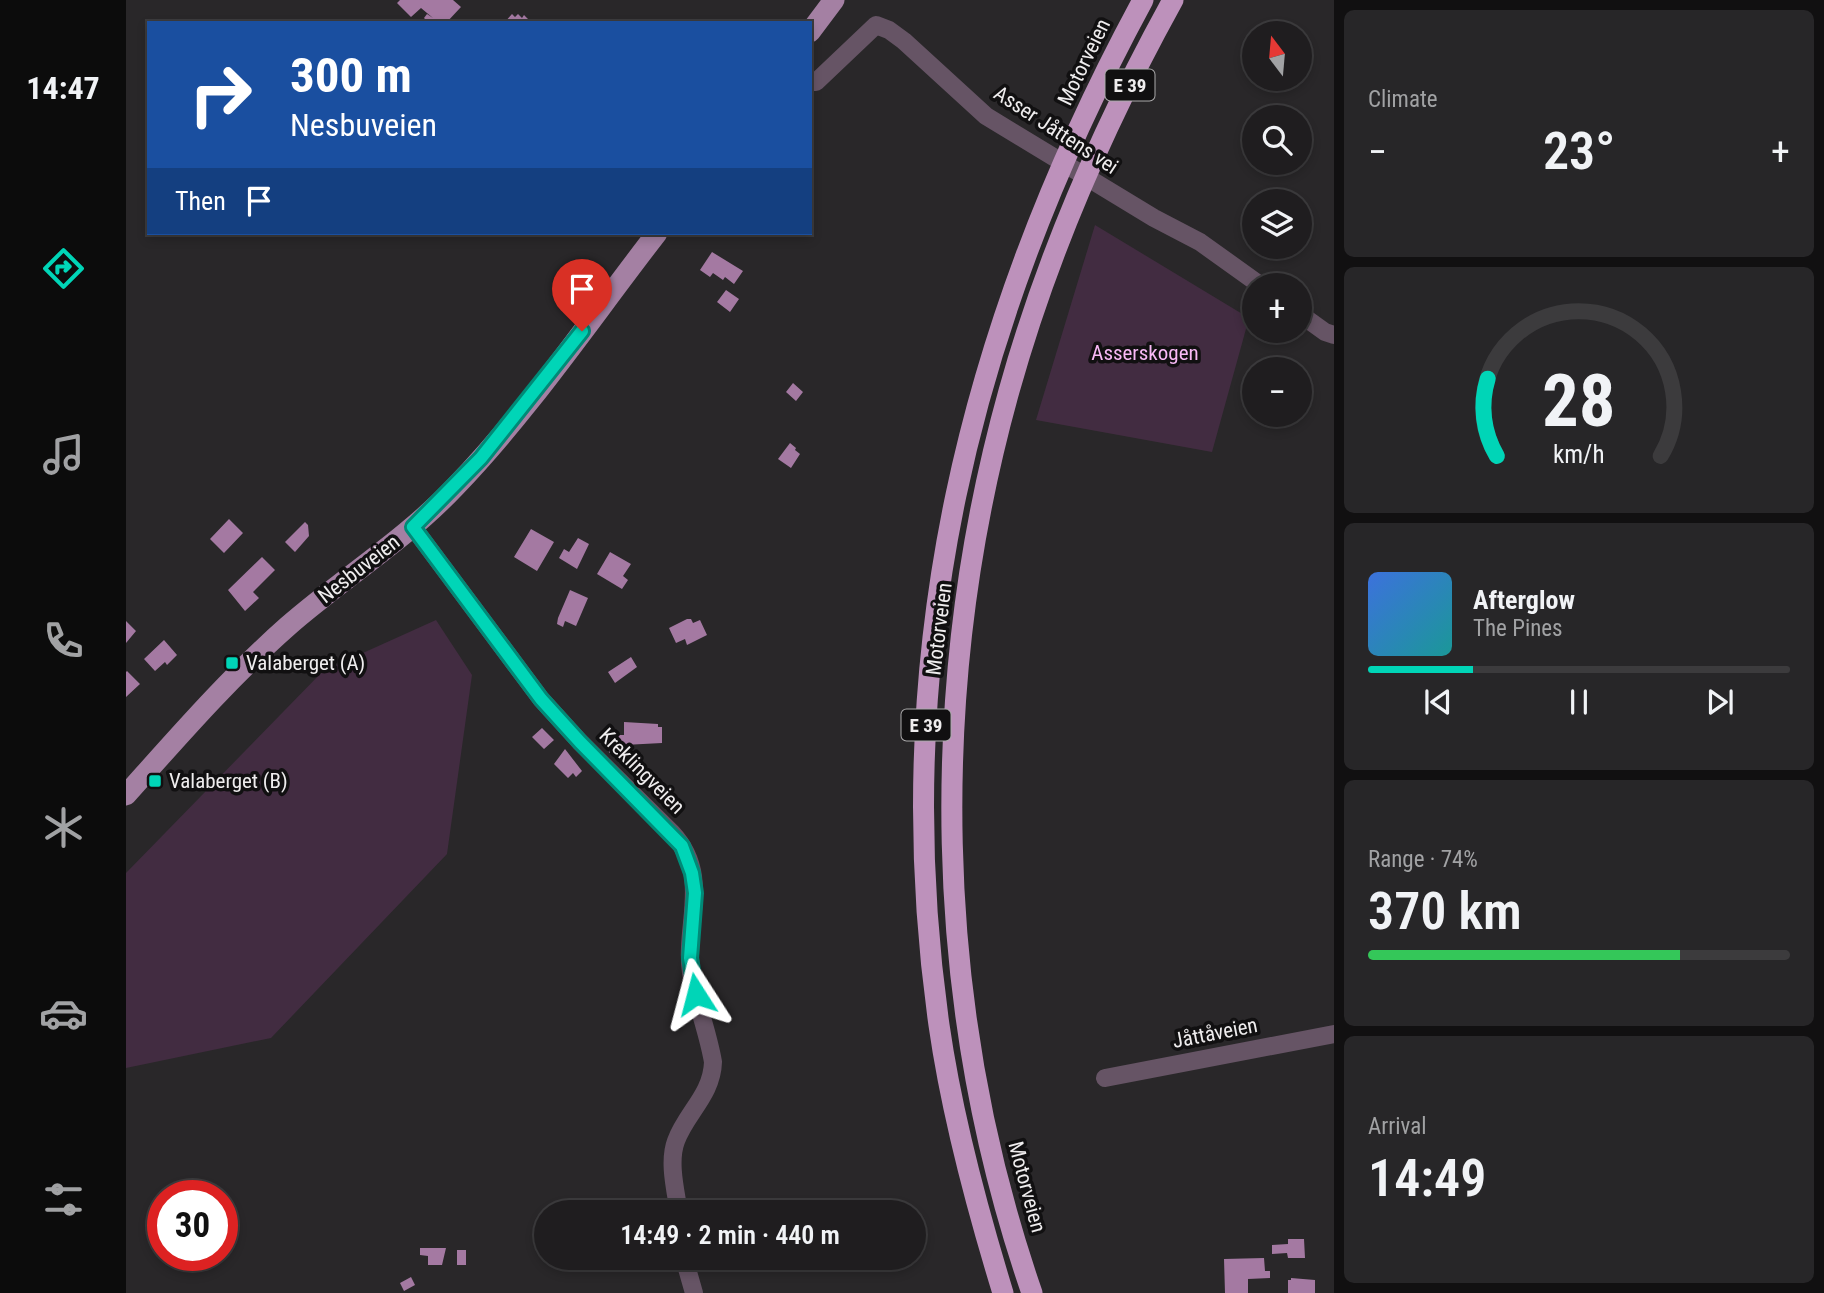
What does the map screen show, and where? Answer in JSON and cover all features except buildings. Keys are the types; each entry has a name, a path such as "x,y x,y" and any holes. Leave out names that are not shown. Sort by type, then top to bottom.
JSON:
{"highway":[{"name":"Motorveien","path":"1003,1293 958,1128 934,980 926,888 924,806 931,656 943,563 960,472 996,338 1060,168 1143,0"},
{"name":"Motorveien","path":"1032,1293 1003,1199 985,1123 970,1045 961,975 952,840 953,750 959,655 971,563 988,475 1022,347 1074,206 1112,122 1174,0"}],"main road":[{"path":"812,29 834,0"},
{"name":"Nesbuveien","path":"126,795 192,721 266,647 298,618 413,527 481,458 534,394 655,235"}],"street":[{"name":"Asser Jåttens vei","path":"812,82 816,82 876,25 889,30 986,116 1154,218 1200,242 1243,273"},
{"path":"1312,323 1334,335"},
{"name":"Kreklingveien","path":"413,527 541,699 580,742 672,833 687,858 695,893 691,971 713,1062 700,1103 674,1145 678,1200"},
{"name":"Jåttåveien","path":"1105,1078 1334,1034"},
{"path":"687,1270 694,1293"}],"green space":[{"name":"Asserskogen","path":"1095,225 1242,314 1242,343 1212,452 1036,420"},
{"path":"436,620 472,675 447,854 271,1038 126,1068 126,873 323,671"}],"place":[{"name":"Valaberget (A)","path":"232,663"},
{"name":"Valaberget (B)","path":"155,781"}],"route":[{"path":"582,331 534,394 456,487 413,527 541,699 682,846 692,873 695,893 690,958 696,994"}]}
